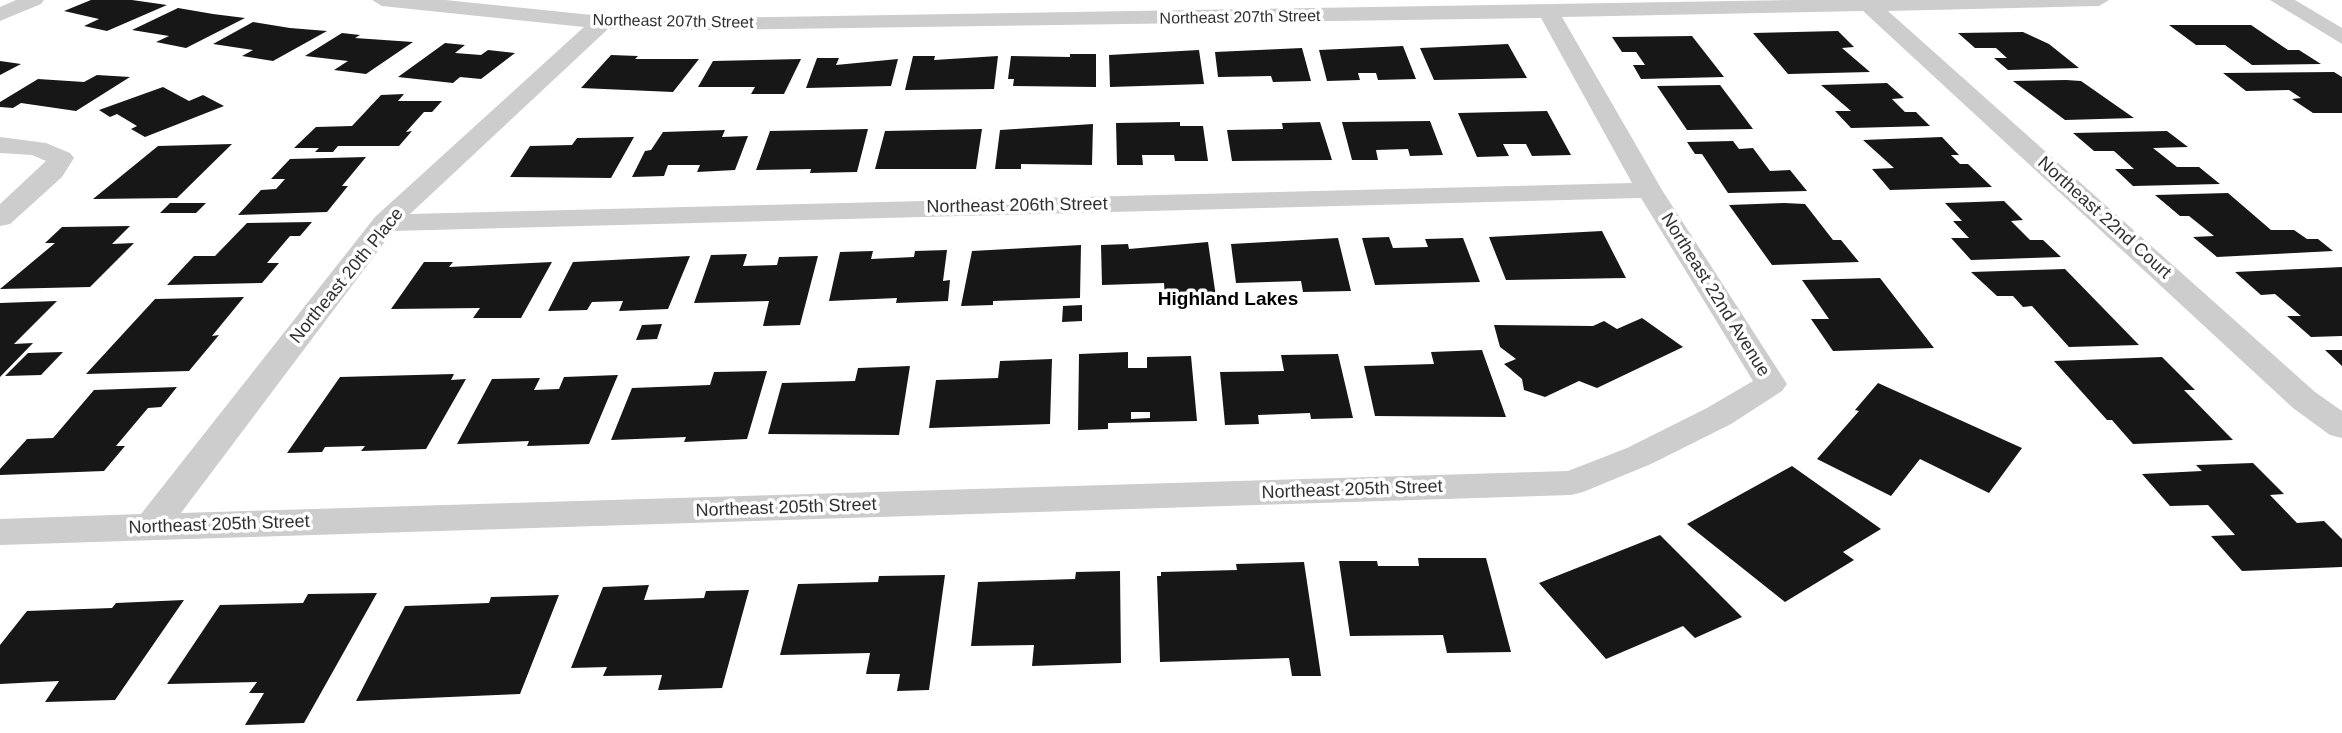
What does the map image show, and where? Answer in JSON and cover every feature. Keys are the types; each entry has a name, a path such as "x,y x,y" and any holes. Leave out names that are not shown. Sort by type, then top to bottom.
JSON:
{"street":[{"path":"0,15 34,0"},
{"name":"Northeast 207th Street","path":"382,0 602,22 866,24 1271,9 1548,11 2099,0"},
{"path":"2280,0 2342,37"},
{"name":"Northeast 22nd Court","path":"1870,5 2304,400 2342,428"},
{"name":"Northeast 22nd Avenue","path":"1548,11 1649,190 1771,384 1719,416 1639,456 1571,483"},
{"name":"Northeast 20th Place","path":"150,528 385,223 602,22"},
{"path":"0,145 37,149 61,158 53,172 0,218"},
{"name":"Northeast 206th Street","path":"385,223 1649,190"},
{"name":"Northeast 205th Street","path":"0,532 1571,483"}],"building":[{"path":"91,0 132,0 167,5 107,31 84,26 99,19 64,11"},
{"path":"178,8 245,18 186,48 156,42 169,36 132,30"},
{"path":"253,22 327,31 273,61 242,56 253,50 213,44"},
{"path":"2169,25 2251,25 2288,50 2299,50 2321,64 2252,65 2225,45 2196,45"},
{"path":"1838,31 1854,47 1842,48 1870,72 1788,74 1753,33"},
{"path":"2023,32 2049,44 2079,68 2008,70 1994,58 2007,58 1996,48 1975,48 1958,33"},
{"path":"342,33 360,35 355,38 413,42 366,74 334,70 348,61 305,56"},
{"path":"1692,36 1724,77 1641,79 1633,65 1645,65 1636,52 1622,52 1612,37"},
{"path":"445,43 465,45 455,53 481,55 488,50 515,53 481,79 460,77 453,83 398,77"},
{"path":"1508,44 1527,78 1434,80 1420,48"},
{"path":"1403,46 1416,79 1378,80 1376,73 1358,73 1360,80 1327,81 1319,50"},
{"path":"1302,48 1311,81 1273,82 1271,76 1218,77 1215,52"},
{"path":"1199,50 1204,84 1110,87 1109,55"},
{"path":"1070,54 1096,54 1096,87 1013,86 1014,79 1008,79 1011,56 1070,57"},
{"path":"611,55 638,56 635,59 699,59 673,92 581,88"},
{"path":"913,56 935,56 934,60 998,56 994,89 905,90"},
{"path":"817,58 839,58 836,65 898,59 891,86 806,88"},
{"path":"801,59 784,94 751,94 755,87 698,87 713,61"},
{"path":"0,61 21,64 0,75"},
{"path":"2334,72 2342,77 2342,113 2313,113 2292,99 2301,98 2289,90 2246,91 2223,73"},
{"path":"97,75 130,77 76,111 21,103 13,108 0,107 0,102 38,79 84,82"},
{"path":"2013,81 2081,81 2134,118 2065,120"},
{"path":"1887,83 1904,98 1892,99 1905,112 1916,112 1930,126 1851,128 1835,111 1851,111 1821,85"},
{"path":"1720,85 1753,129 1687,130 1657,86"},
{"path":"163,87 189,101 203,95 224,106 145,137 131,129 137,126 117,114 110,117 99,110"},
{"path":"404,94 398,101 442,101 432,112 424,112 406,132 412,131 399,146 338,146 333,152 315,152 319,148 294,148 316,127 352,126 381,95"},
{"path":"1547,111 1571,155 1532,156 1526,144 1503,144 1509,156 1477,157 1458,113"},
{"path":"1430,121 1443,155 1410,156 1408,149 1376,150 1378,160 1352,160 1342,122"},
{"path":"1180,122 1180,126 1203,126 1208,161 1175,161 1174,155 1142,155 1143,165 1117,165 1116,123"},
{"path":"1320,122 1332,160 1232,161 1227,130 1283,129 1282,123"},
{"path":"1093,124 1092,165 1021,164 1021,169 995,169 1000,130"},
{"path":"868,129 857,172 756,170 770,131"},
{"path":"982,129 976,169 875,169 885,131"},
{"path":"725,130 722,137 748,136 735,170 697,172 700,165 668,165 664,176 632,177 645,151 651,150 663,132"},
{"path":"2167,131 2188,147 2153,148 2177,167 2199,167 2220,184 2133,186 2115,169 2134,169 2114,151 2094,151 2073,133"},
{"path":"634,137 611,178 510,177 530,146 572,145 577,138"},
{"path":"1942,137 1959,155 1951,155 1960,164 1968,164 1992,187 1890,190 1872,169 1894,168 1863,140"},
{"path":"1733,141 1739,149 1753,148 1770,171 1790,170 1807,191 1728,193 1702,154 1695,154 1687,142"},
{"path":"232,144 177,198 93,199 158,146"},
{"path":"366,157 342,186 348,186 327,212 238,215 261,190 276,189 285,179 271,179 290,159"},
{"path":"2228,193 2271,230 2294,230 2307,239 2318,239 2333,251 2217,257 2193,237 2214,236 2189,216 2180,216 2155,195"},
{"path":"2004,201 2023,220 2011,221 2030,240 2043,240 2061,257 1971,260 1951,238 1969,238 1953,221 1962,221 1945,203"},
{"path":"170,203 206,203 196,213 160,213"},
{"path":"1805,204 1833,240 1841,240 1859,262 1772,265 1729,205"},
{"path":"312,222 300,236 290,236 267,263 279,263 262,283 167,285 194,256 215,256 247,223"},
{"path":"130,226 112,244 134,243 90,287 0,289 55,243 45,243 62,227"},
{"path":"1602,231 1626,278 1506,280 1489,237"},
{"path":"1389,237 1393,248 1428,247 1425,239 1463,238 1480,282 1375,285 1362,238"},
{"path":"1338,238 1351,291 1303,292 1301,281 1236,283 1231,244"},
{"path":"1208,242 1216,297 1165,299 1164,283 1102,285 1101,245 1128,244 1129,249"},
{"path":"1081,245 1080,298 993,301 993,305 961,306 972,251"},
{"path":"947,250 943,281 950,280 948,301 896,303 897,298 829,301 840,252 873,251 871,259 914,257 915,251"},
{"path":"747,254 743,266 777,265 779,257 818,256 800,325 763,326 769,301 694,303 711,255"},
{"path":"690,256 668,309 619,311 623,301 592,302 587,310 548,311 573,262"},
{"path":"424,262 453,262 449,267 552,262 521,318 473,318 480,308 391,309"},
{"path":"2342,267 2342,336 2311,337 2287,316 2301,316 2275,294 2261,295 2235,272"},
{"path":"2065,269 2139,345 2069,347 2032,306 2023,307 2013,296 1997,296 1971,272"},
{"path":"1880,278 1934,348 1833,351 1811,319 1829,319 1802,280"},
{"path":"244,297 212,336 219,335 189,371 86,374 155,299"},
{"path":"57,301 14,344 33,343 0,377 0,303"},
{"path":"1082,305 1082,321 1062,322 1063,306"},
{"path":"1642,318 1683,347 1597,388 1579,381 1545,397 1524,390 1522,379 1504,364 1516,359 1500,347 1494,325 1593,326 1604,321 1617,329"},
{"path":"662,324 657,339 636,340 642,325"},
{"path":"1482,350 1506,417 1375,416 1364,366 1434,364 1431,352"},
{"path":"2325,350 2342,350 2342,366"},
{"path":"63,352 41,375 5,376 28,353"},
{"path":"1128,352 1128,368 1147,368 1147,357 1191,356 1197,421 1108,423 1108,429 1078,430 1079,354","holes":["1131,412 1150,412 1150,418 1131,419"]},
{"path":"1338,354 1353,418 1311,419 1310,413 1258,415 1259,424 1225,425 1220,372 1284,371 1281,355"},
{"path":"2162,357 2195,390 2184,390 2233,440 2133,444 2112,420 2107,420 2054,361"},
{"path":"1052,359 1050,424 929,428 936,380 998,378 1000,361"},
{"path":"910,366 899,435 768,434 782,383 855,381 858,368"},
{"path":"767,371 747,439 684,442 686,437 611,440 632,388 710,385 714,372"},
{"path":"454,374 451,380 466,379 426,449 361,451 365,446 325,447 322,452 287,453 340,377"},
{"path":"618,375 589,444 527,446 529,441 457,444 492,379 540,378 534,390 559,389 564,377"},
{"path":"1878,383 2022,448 1989,493 1920,459 1891,496 1817,459 1859,411 1855,410"},
{"path":"177,387 161,407 148,408 116,446 125,446 104,471 0,475 0,469 27,439 53,438 94,390"},
{"path":"2253,463 2284,494 2270,495 2297,523 2324,521 2342,539 2342,567 2242,571 2211,536 2235,535 2208,505 2170,506 2142,474 2202,471 2196,465"},
{"path":"1792,466 1881,529 1843,552 1854,560 1785,602 1687,524"},
{"path":"1660,535 1742,617 1695,638 1683,626 1606,659 1539,583"},
{"path":"1418,558 1486,558 1511,652 1447,653 1443,635 1350,636 1339,561 1377,561 1378,566 1419,566"},
{"path":"1304,562 1321,676 1292,676 1289,658 1160,662 1157,576 1161,576 1161,572 1237,570 1236,564"},
{"path":"1120,571 1121,663 1032,666 1034,645 971,646 978,582 1075,579 1076,572"},
{"path":"945,575 929,690 897,691 900,674 866,674 870,653 780,655 798,584 878,582 879,576"},
{"path":"649,585 644,600 704,598 706,591 749,590 722,688 658,690 662,675 603,676 607,667 571,668 603,587"},
{"path":"377,593 304,723 245,725 264,693 249,693 257,682 167,684 220,605 303,603 308,594"},
{"path":"559,595 520,694 356,701 405,606 489,603 491,597"},
{"path":"184,600 115,700 45,702 59,681 0,684 0,645 27,611 112,608 116,603"}],"district":[{"name":"Highland Lakes","path":"1228,300"}]}
